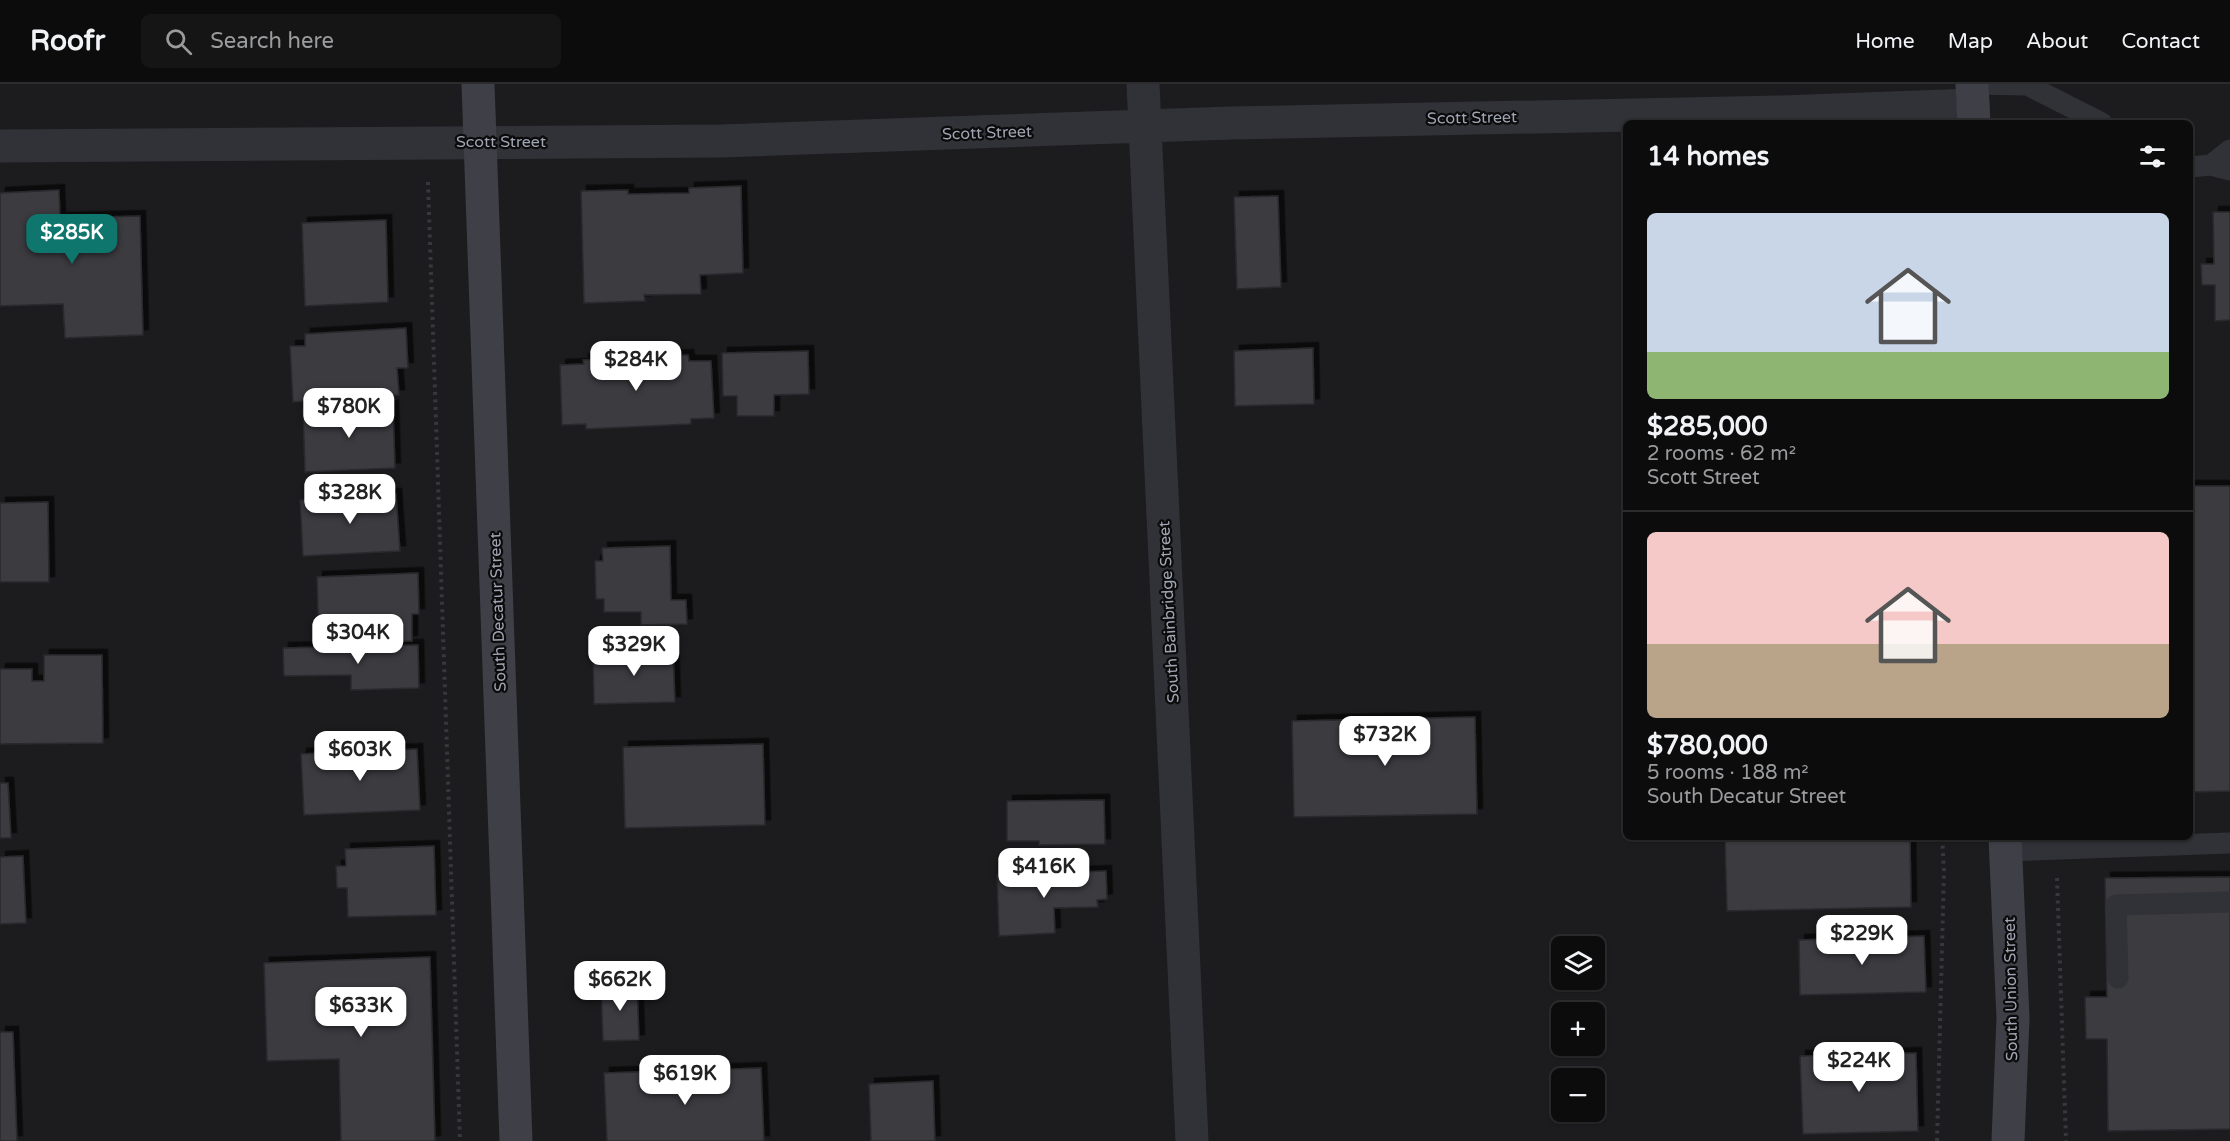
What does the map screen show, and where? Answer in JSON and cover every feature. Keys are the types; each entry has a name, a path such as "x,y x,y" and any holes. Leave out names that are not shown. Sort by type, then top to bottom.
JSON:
{"main road":[{"name":"South Decatur Street","path":"478,84 516,1141"},
{"name":"South Union Street","path":"2006,844 2013,1018 2008,1141"}],"street":[{"name":"South Bainbridge Street","path":"1143,84 1192,1141"},
{"name":"Scott Street","path":"0,146 721,141 1242,122 1781,112 1972,99"}],"lane":[{"path":"1972,99 2027,86 2096,120"},
{"path":"2210,167 2230,150"},
{"path":"2006,844 2056,849 2230,843"},
{"path":"2118,978 2116,905 2230,902"}],"path":[{"path":"428,182 460,1141"},
{"path":"1937,1141 1944,871 1942,840"},
{"path":"2056,849 2066,1141"}],"shaded area":[{"path":"0,84 2230,84 2230,1141 0,1141"}],"building":[{"path":"741,186 743,273 700,275 701,294 644,295 645,301 584,303 581,191 628,190 628,194 689,193 689,188"},
{"path":"59,190 60,218 140,216 143,335 65,338 63,304 0,306 0,193"},
{"path":"1278,196 1281,287 1237,289 1234,197"},
{"path":"2213,212 2230,212 2230,320 2215,321 2215,285 2202,285 2201,264 2214,264"},
{"path":"386,220 388,302 305,306 302,223"},
{"path":"406,328 408,368 397,368 399,395 293,402 290,346 305,346 305,334"},
{"path":"1313,348 1314,404 1235,406 1234,351"},
{"path":"808,351 809,394 774,395 774,416 737,416 737,396 723,396 722,353"},
{"path":"688,355 689,361 711,361 714,418 691,419 691,424 586,429 586,424 562,425 560,365 584,364 583,360"},
{"path":"393,406 395,468 305,472 303,409"},
{"path":"2193,486 2230,486 2230,791 2193,792"},
{"path":"396,494 400,551 303,556 300,500"},
{"path":"48,502 49,582 0,582 0,503"},
{"path":"670,546 671,600 686,600 687,624 641,625 641,612 604,612 604,599 596,599 595,561 603,561 602,548"},
{"path":"418,573 419,614 412,614 412,641 319,644 317,577"},
{"path":"418,645 419,688 351,690 351,675 284,676 283,648"},
{"path":"673,649 675,702 594,704 593,651"},
{"path":"44,655 102,655 103,743 0,744 0,669 32,669 32,681 44,681"},
{"path":"1475,717 1477,814 1294,817 1292,721"},
{"path":"763,744 765,825 625,828 623,747"},
{"path":"417,749 420,810 304,815 301,754"},
{"path":"0,783 8,783 11,838 0,838"},
{"path":"1104,800 1105,844 1039,845 1039,841 1007,841 1007,801"},
{"path":"1725,840 1910,840 1911,907 1727,911"},
{"path":"434,846 436,915 348,917 347,888 337,888 336,866 346,866 345,849"},
{"path":"23,856 26,923 0,924 0,857"},
{"path":"1106,871 1107,899 1097,900 1098,907 1054,908 1055,933 999,936 997,875"},
{"path":"2230,877 2230,1129 2108,1131 2107,1039 2086,1039 2085,997 2107,997 2105,878"},
{"path":"1924,936 1926,992 1800,995 1799,940"},
{"path":"430,957 435,1141 341,1141 339,1059 267,1061 264,963"},
{"path":"637,982 639,1040 603,1041 601,983"},
{"path":"0,1032 13,1032 17,1141 0,1141"},
{"path":"1916,1053 1918,1131 1803,1134 1800,1056"},
{"path":"761,1068 764,1141 607,1141 604,1073"},
{"path":"933,1081 935,1141 871,1141 869,1084"}]}
